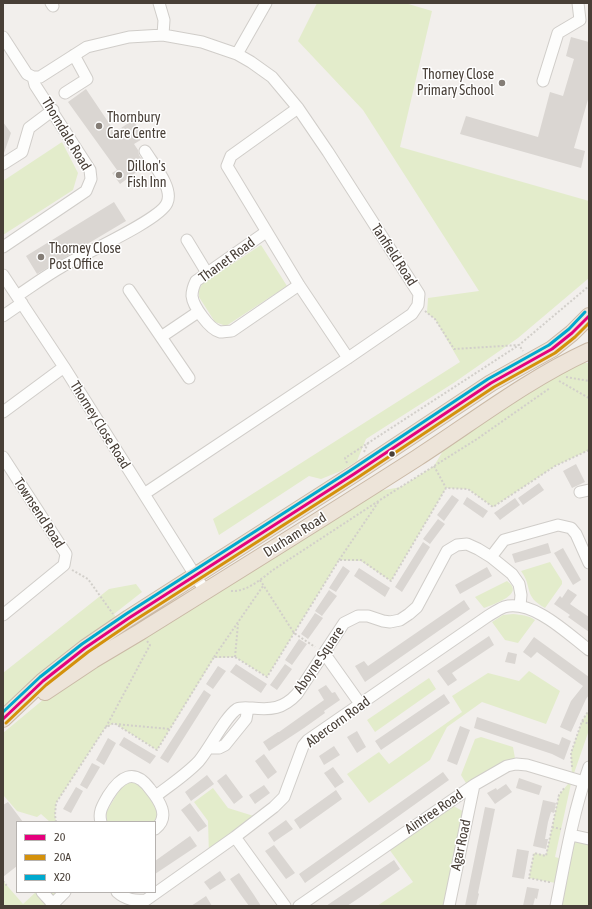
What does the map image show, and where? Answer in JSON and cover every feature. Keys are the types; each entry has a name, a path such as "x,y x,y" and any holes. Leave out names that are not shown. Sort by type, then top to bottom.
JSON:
{"highway":[{"name":"Durham Road","path":"3,718 43,681 85,648 129,618 354,474 491,383 552,349 572,333 589,316"},
{"name":"Durham Road","path":"3,723 49,689 93,660 418,457 510,396 571,359 589,351"}],"street":[{"path":"159,3 164,20 163,35"},
{"path":"237,54 266,3"},
{"path":"543,81 558,33 580,20 578,3"},
{"name":"Tanfield Road","path":"33,77 40,77 87,47 129,37 163,35 202,42 237,54 272,77 298,108 419,294 418,305 412,314 144,494"},
{"name":"Thorndale Road","path":"3,36 27,74 33,77 35,84 90,170 91,179 86,191 3,247"},
{"path":"64,93 87,79 74,55"},
{"name":"Thanet Road","path":"298,108 230,156 227,166 299,285 348,358"},
{"path":"3,164 22,152 28,128 53,110"},
{"path":"3,316 20,300 63,266 136,228 160,212 167,203 169,195 167,187 145,151"},
{"name":"Thanet Road","path":"266,232 196,281 193,287 192,297 198,312 211,327 220,332 232,331 299,285"},
{"path":"188,240 207,273"},
{"name":"Thorney Close Road","path":"3,275 64,367 205,591"},
{"path":"128,290 189,378"},
{"path":"161,337 198,312"},
{"path":"3,412 64,367"},
{"name":"Townsend Road","path":"3,457 66,554 64,565 3,615"},
{"path":"491,557 504,540 558,525 571,528 576,534 589,564"},
{"name":"Aboyne Square","path":"156,796 192,767 209,748 231,714 239,708 267,710 279,707 290,701 297,694 344,623 358,616 368,616 390,622 400,620 409,614 417,607 447,551 457,545 467,544 478,549 491,557 512,574 519,584 521,595 520,606"},
{"name":"Abercorn Road","path":"118,893 133,901 146,900 236,838 284,797 303,746 308,740 361,705 488,616 504,607 520,606 541,614 589,650"},
{"path":"324,653 361,705"},
{"name":"Aintree Road","path":"298,906 474,785 507,766 516,764 527,765 584,782"},
{"path":"556,906 571,835 589,767"},
{"path":"101,821 99,817 102,806 115,785 124,778 134,776 144,780 160,802 163,811 163,818 160,825 156,828"},
{"name":"Agar Road","path":"449,906 474,785"},
{"path":"571,835 589,839"},
{"path":"236,838 285,906"},
{"path":"43,893 52,905 64,893"}],"path":[{"path":"354,474 345,458 519,345 589,286"},
{"path":"418,305 435,319 454,349 519,345"},
{"path":"519,345 530,362"},
{"path":"324,653 294,633 260,580 380,500 477,439 565,376 589,381"},
{"path":"559,381 589,398"},
{"path":"446,488 468,489 493,507 555,466 589,450"},
{"path":"434,466 446,488"},
{"path":"339,560 361,560 390,581 446,488"},
{"path":"214,658 235,657 267,677 339,560 380,500"},
{"path":"114,723 157,750 214,658 263,586"},
{"path":"235,657 238,624"},
{"path":"548,888 549,882 529,878 534,853 546,856 559,795 572,779 571,752 582,721 589,710"},
{"path":"582,721 589,724"},
{"path":"56,821 56,803 105,728 114,723 170,729"},
{"path":"3,881 8,886"}],"green space":[{"path":"317,3 405,3 432,11 400,147 589,201 589,278 518,338 455,382 366,439 357,461 341,471 321,479 309,476 219,535 213,519 460,362 435,319 427,313 428,298 479,291 363,110 298,41"},
{"path":"62,142 78,173 73,190 3,235 3,181"},
{"path":"261,245 287,286 226,326 215,322 199,297 199,290 202,284"},
{"path":"581,363 589,363 589,450 555,466 493,507 468,489 446,488 391,581 361,561 339,560 267,677 235,657 214,658 157,750 114,723 105,728 56,803 56,821 49,821 41,814 37,817 17,811 4,796 3,797 3,733 50,694 373,492 401,487 434,466 447,444 559,372"},
{"path":"550,562 562,581 562,584 545,608 538,604 531,595 525,577 521,571"},
{"path":"507,581 512,586 513,590 511,594 501,601 484,608 475,597"},
{"path":"136,584 142,592 114,614 117,619 3,711 3,673 109,589"},
{"path":"513,614 527,616 535,620 518,643 505,640 492,622 503,615"},
{"path":"529,671 560,691 546,724 482,702 447,727 430,760 369,803 347,774 379,752 389,764 462,712 452,696 488,673 519,681"},
{"path":"429,678 436,689 375,732 367,720"},
{"path":"589,710 589,730 572,779 571,753 582,721"},
{"path":"481,737 513,747 516,764 469,788 461,775 475,739"},
{"path":"572,779 555,857 566,860 571,835 589,839 589,905 556,906 561,884 529,878 534,853 546,855 559,795"},
{"path":"132,782 138,783 159,807 158,816 156,821 107,821 106,813 122,785"},
{"path":"213,788 228,808 260,818 209,856 208,821 194,802"},
{"path":"448,803 468,814 449,906 377,906 413,882 386,845"},
{"path":"3,881 23,904 35,893 64,893 51,906 3,906"}],"building":[{"path":"571,37 589,42 589,96 574,148 585,151 581,168 460,134 466,116 538,137 550,92 563,96 574,59 566,56"},
{"name":"Thornbury Care Centre","path":"86,89 115,132 133,120 144,138 134,144 146,165 120,184 112,173 117,170 68,102"},
{"path":"3,122 11,133 4,153 3,153"},
{"path":"114,202 126,221 37,274 26,256"},
{"path":"576,464 585,482 572,488 563,471"},
{"path":"539,483 544,490 523,505 518,498"},
{"path":"452,495 459,500 444,521 437,515"},
{"path":"467,497 488,511 483,518 463,504"},
{"path":"515,498 520,505 500,520 494,513"},
{"path":"438,519 445,524 430,544 423,539"},
{"path":"423,542 430,547 402,592 395,587"},
{"path":"548,543 551,553 515,563 512,554"},
{"path":"563,548 581,580 573,585 554,553"},
{"path":"343,566 350,571 336,592 329,588"},
{"path":"487,567 492,576 460,594 455,585"},
{"path":"359,568 390,588 385,597 354,576"},
{"path":"568,589 577,595 570,604 589,617 589,632 568,617 570,615 554,604 560,596 562,598"},
{"path":"329,590 337,596 322,616 315,611"},
{"path":"464,600 470,609 365,682 355,666 364,661 368,666"},
{"path":"315,613 323,618 308,639 301,634"},
{"path":"489,636 494,645 452,673 457,680 448,686 437,671"},
{"path":"534,637 589,677 589,695 571,732 560,727 571,701 583,686 537,652 531,658 523,652"},
{"path":"299,639 307,644 292,665 285,660"},
{"path":"508,652 517,654 515,664 505,662"},
{"path":"236,664 267,684 261,693 230,672"},
{"path":"285,664 292,669 277,690 270,685"},
{"path":"218,666 226,671 213,689 206,684"},
{"path":"326,685 332,693 335,692 340,700 324,711 325,713 269,751 263,742 324,700 318,690"},
{"path":"204,690 211,695 168,763 160,758"},
{"path":"444,694 450,703 381,750 375,741"},
{"path":"477,717 559,745 562,737 571,741 564,760 552,754 474,728"},
{"path":"460,726 470,730 457,765 447,761"},
{"path":"357,731 366,747 357,753 347,737"},
{"path":"124,737 156,756 150,764 119,745"},
{"path":"108,738 116,743 104,765 96,760"},
{"path":"334,746 340,755 324,765 319,756"},
{"path":"264,754 277,772 268,779 255,761"},
{"path":"92,763 100,767 87,789 80,785"},
{"path":"333,767 344,782 335,788 324,773"},
{"path":"443,772 449,780 305,883 299,874"},
{"path":"226,774 243,797 234,804 217,781"},
{"path":"207,775 214,784 191,801 185,792"},
{"path":"519,778 542,786 539,795 516,788"},
{"path":"506,784 512,792 495,804 487,793 496,788 497,790"},
{"path":"264,785 270,793 255,804 249,795"},
{"path":"76,787 83,791 71,813 63,809"},
{"path":"336,790 342,799 300,829 294,820"},
{"path":"543,800 556,803 554,813 551,812 548,822 545,839 548,839 546,849 533,846"},
{"path":"8,802 22,821 16,821 16,867 3,877 3,805"},
{"path":"190,803 207,826 198,832 181,810"},
{"path":"485,807 495,809 479,894 476,906 465,906"},
{"path":"286,820 293,829 274,842 268,833"},
{"path":"190,836 197,846 156,873 156,860"},
{"path":"274,845 295,873 286,879 265,851"},
{"path":"517,849 529,851 524,879 512,877"},
{"path":"394,860 400,869 362,896 347,906 326,906"},
{"path":"220,871 226,880 210,890 204,882"},
{"path":"239,873 261,906 249,906 230,879"},
{"path":"527,887 539,889 537,899 535,898 533,906 523,906"},
{"path":"206,896 212,906 191,906"}],"transit line":[{"name":"X20","path":"3,712 40,677 82,644 126,614 351,470 488,379 549,345 569,329 585,312"},
{"name":"20","path":"3,719 43,681 85,648 129,618 354,474 491,383 552,349 572,333 589,316"},
{"name":"20A","path":"6,723 46,685 88,652 132,622 357,478 494,387 555,353 575,337 589,323"}],"place":[{"name":"Thorney Close Primary School","path":"502,83"},
{"name":"Thornbury Care Centre","path":"99,126"},
{"name":"Dillon's Fish Inn","path":"119,175"},
{"name":"Thorney Close Post Office","path":"41,257"}]}
